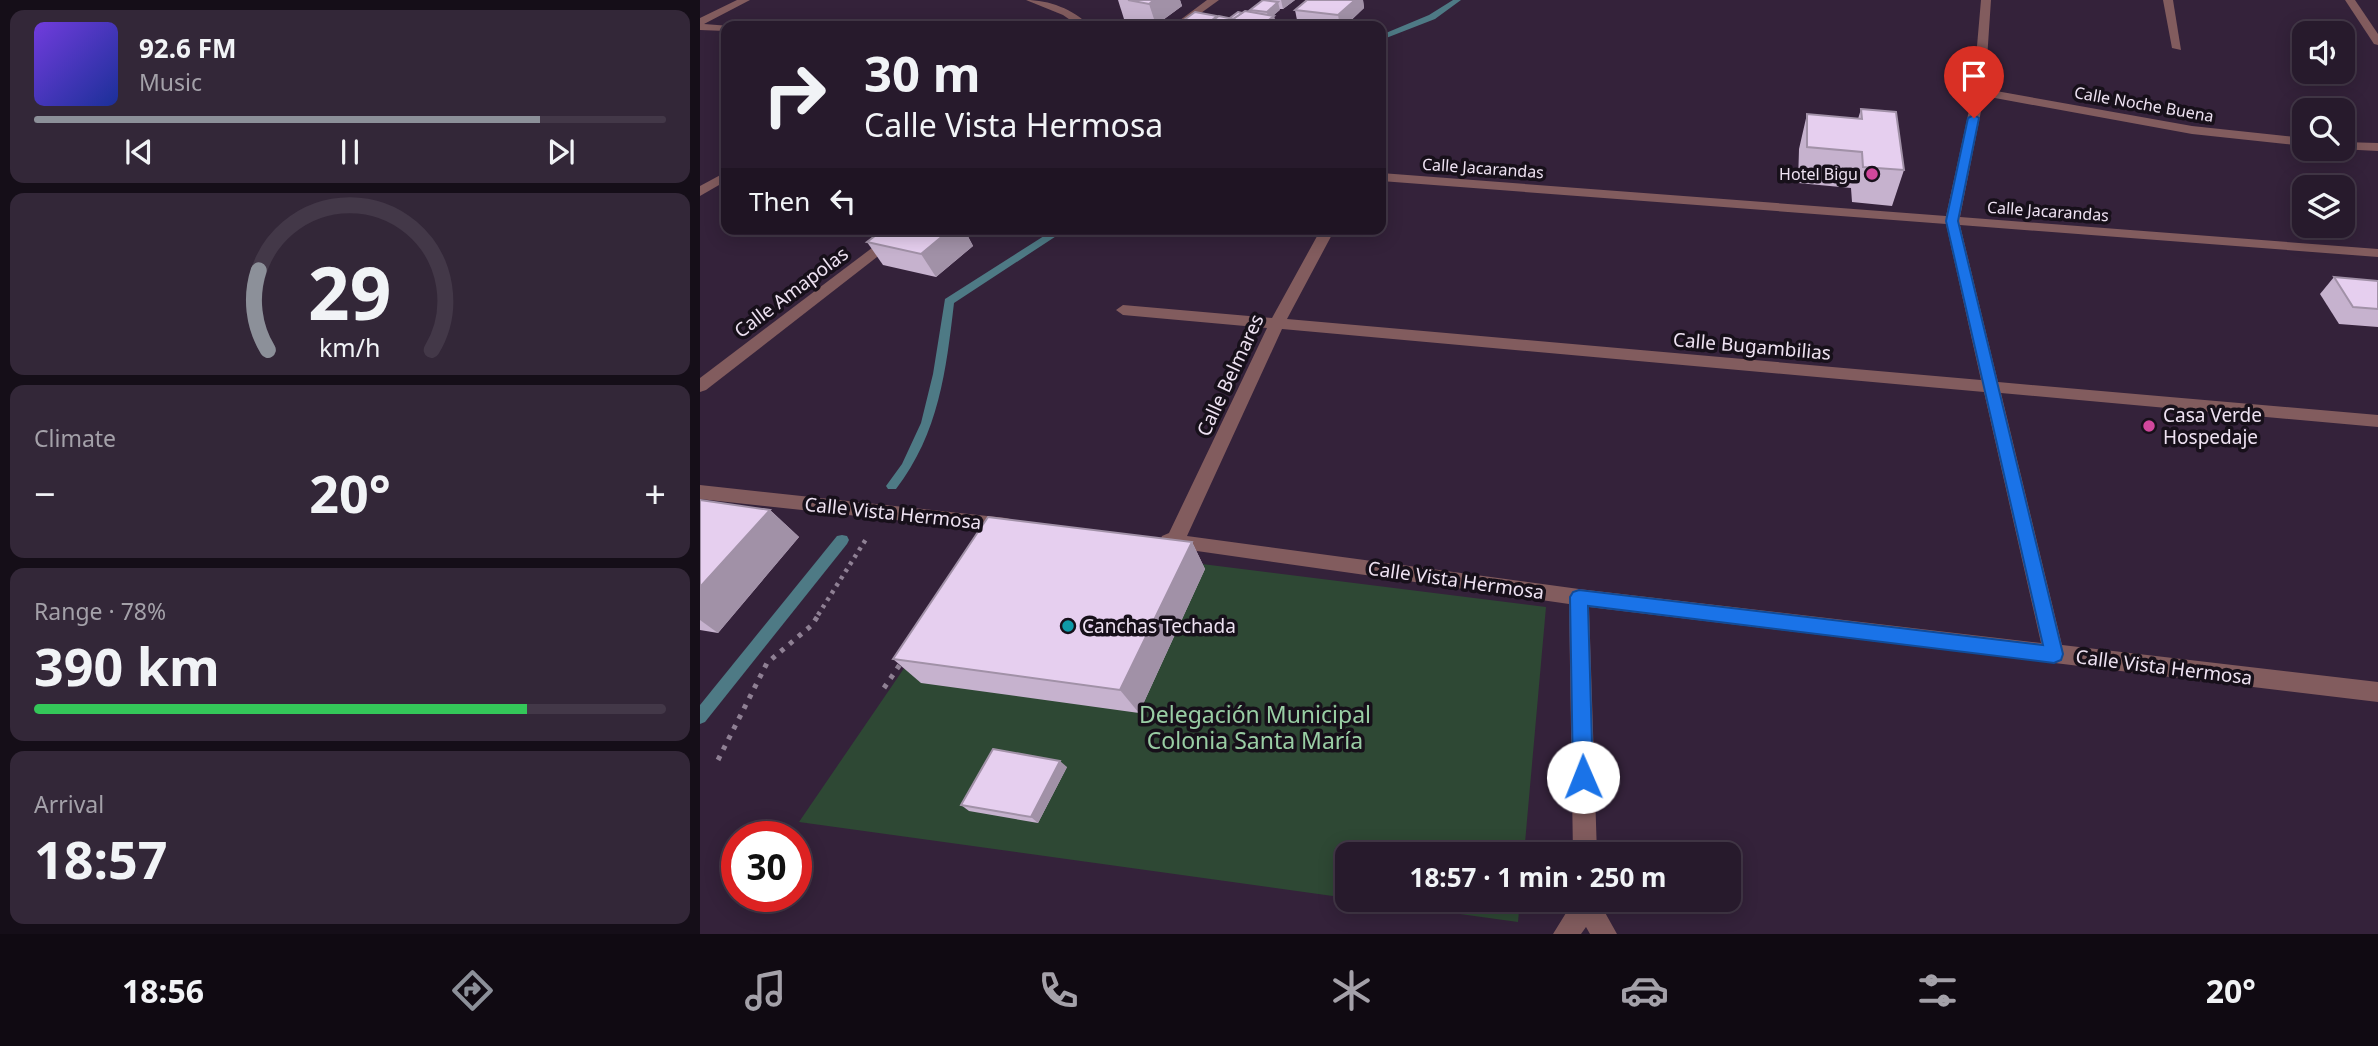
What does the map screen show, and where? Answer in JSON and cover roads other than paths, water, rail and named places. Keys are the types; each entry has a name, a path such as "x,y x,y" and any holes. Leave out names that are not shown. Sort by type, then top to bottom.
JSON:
{"street":[{"path":"700,24 746,0"},
{"path":"1031,0 1067,13 1078,21"},
{"path":"1184,21 1214,0"},
{"path":"1986,0 1979,92 1952,221 2054,654"},
{"path":"2168,0 2177,48"},
{"path":"2350,0 2378,42"},
{"path":"700,24 721,27"},
{"name":"Calle Noche Buena","path":"1979,92 2192,130 2292,141"},
{"path":"2355,146 2378,147"},
{"name":"Calle Jacarandas","path":"1386,177 2378,253"},
{"path":"700,192 721,179"},
{"name":"Calle Amapolas","path":"700,386 898,235"},
{"name":"Calle Belmares","path":"1175,541 1277,323 1325,235"},
{"name":"Calle Bugambilias","path":"1123,310 1991,389 2378,421"},
{"name":"Calle Vista Hermosa","path":"700,492 1023,526"},
{"name":"Calle Vista Hermosa","path":"1154,540 1579,597 2378,692"},
{"path":"1579,597 1585,842"},
{"path":"1566,934 1580,912"},
{"path":"1592,912 1604,934"}],"waterway":[{"path":"1386,36 1432,17 1458,0"},
{"path":"892,486 918,446 927,423 939,374 949,301 1053,235"},
{"path":"700,717 842,540"}],"place":[{"name":"Hotel Bigu","path":"1872,174"},
{"name":"Casa Verde Hospedaje","path":"2149,426"},
{"name":"Canchas Techada","path":"1068,626"}],"park label":[{"name":"Delegación Municipal Colonia Santa María","path":"1255,727"}]}
